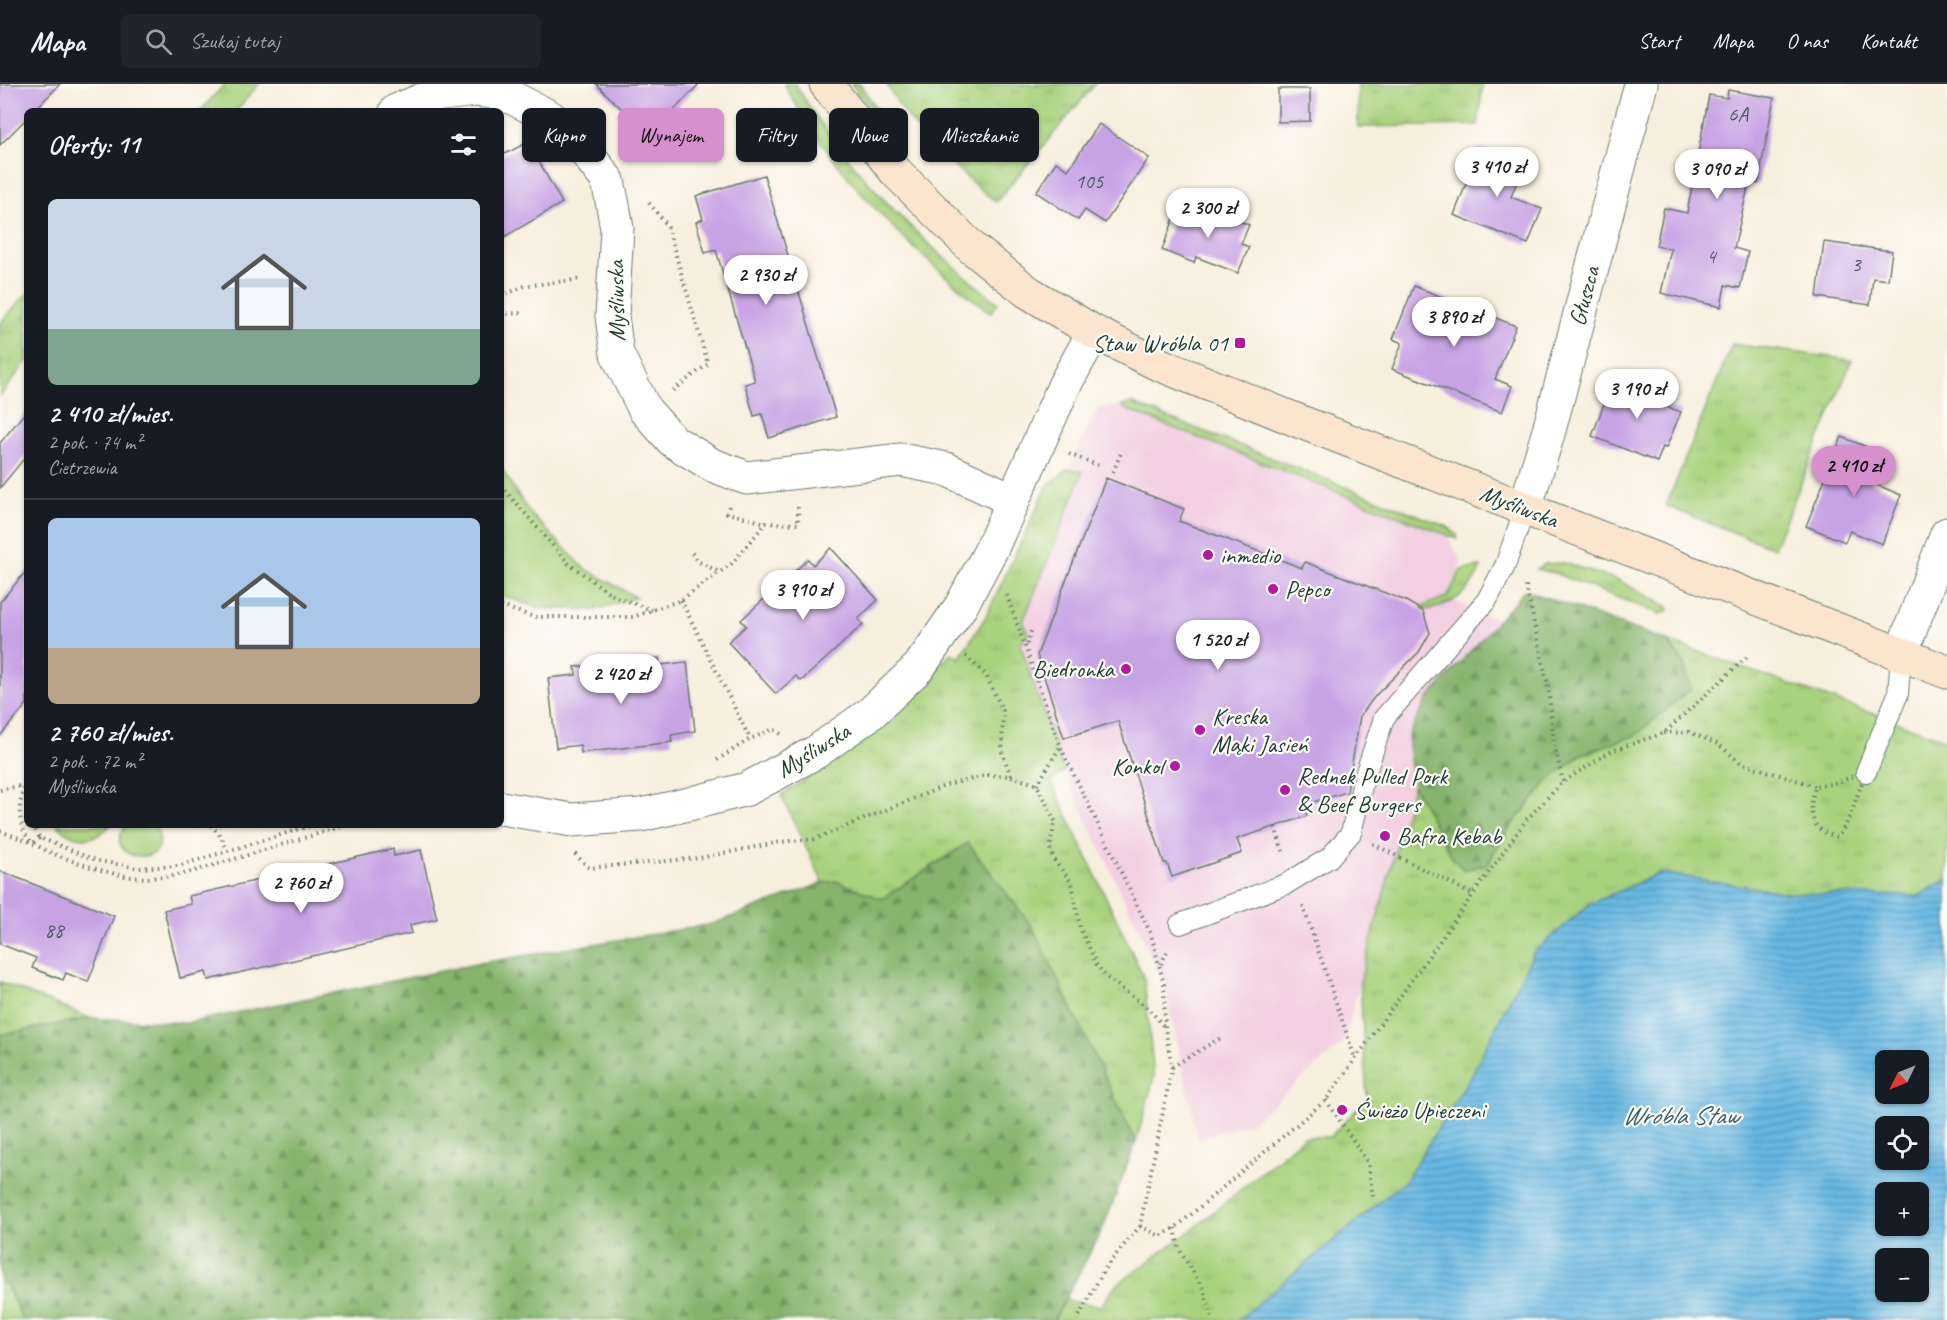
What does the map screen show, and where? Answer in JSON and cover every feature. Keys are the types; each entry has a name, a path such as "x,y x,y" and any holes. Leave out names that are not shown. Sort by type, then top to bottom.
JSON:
{"street":[{"name":"Myśliwska","path":"826,84 896,172 972,248 1028,292 1094,332 1156,363 1227,393 1947,672"},
{"name":"Głuszca","path":"1525,508 1548,434 1641,84"},
{"name":"Myśliwska","path":"403,108 434,95 475,90 505,94 550,117 578,142 608,181 617,229 612,316 617,354 645,410 673,441 712,465 747,478 798,474 901,460 946,469 1013,500"},
{"name":"Myśliwska","path":"504,809 572,820 641,814 747,789 816,752 871,713 919,667 962,606 1065,384 1094,332"},
{"path":"1901,654 1947,534"}],"lane":[{"path":"1180,924 1294,880 1329,858 1351,833 1364,778 1384,718 1487,600 1505,566 1525,508"},
{"path":"1866,772 1898,694 1901,654"}],"path":[{"path":"504,295 525,286 613,277"},
{"path":"504,315 522,313"},
{"path":"1059,450 1099,466"},
{"path":"1113,472 1121,453"},
{"path":"504,607 534,617 604,619 633,617 681,600 731,564 766,522 798,524 798,474"},
{"path":"504,489 569,564 614,596 653,610"},
{"path":"692,553 699,562 720,572"},
{"path":"1525,583 1548,686 1554,742 1563,782"},
{"path":"1006,592 1060,746 1151,934 1164,984 1165,1028 1172,1067 1140,1227 1106,1268 1077,1320"},
{"path":"681,600 750,739"},
{"path":"1026,645 1032,628"},
{"path":"957,650 974,661 986,675 1003,711 1002,752 1011,776"},
{"path":"1664,733 1747,657"},
{"path":"707,765 750,739 774,729 783,735"},
{"path":"1140,1227 1160,1236 1174,1228 1326,1100 1527,819 1563,782 1611,751 1664,733 1689,732 1718,744 1741,763 1815,786 1832,784 1866,772"},
{"path":"1037,785 1060,746"},
{"path":"1815,786 1809,809 1817,826 1827,835 1838,837 1848,821 1866,772"},
{"path":"572,820 575,854 589,868 699,858 781,842 815,838 947,785 989,775 1011,776 1037,785 1055,821 1050,848 1053,859 1072,883 1080,928 1097,966 1105,976 1149,1010 1165,1028"},
{"path":"0,790 24,784"},
{"path":"24,791 19,810 23,829 33,843"},
{"path":"1275,826 1355,1059"},
{"path":"34,828 40,838 98,861 139,868 178,866 297,828"},
{"path":"214,828 222,837 226,850"},
{"path":"0,831 100,871 132,877 165,878 337,828"},
{"path":"1351,833 1474,895"},
{"path":"33,843 40,838"},
{"path":"1172,1067 1222,1037"},
{"path":"1326,1100 1368,1163 1373,1198"},
{"path":"1174,1228 1179,1249 1204,1290 1213,1320"}],"shaded area":[{"path":"1122,406 1444,531 1462,561 1447,598 1497,619 1408,737 1413,786 1344,1042 1252,1122 1198,1139 1164,984 1064,771 1020,644 1028,634 1023,622 1077,469 1068,469 1098,408"}],"green space":[{"path":"225,84 259,84 239,108 203,108"},
{"path":"784,84 795,84 810,108 799,108"},
{"path":"851,84 860,84 876,108 870,108"},
{"path":"1095,84 1039,151 1039,108 920,108 920,132 908,117 908,108 902,108 887,85"},
{"path":"1358,84 1483,84 1478,125 1358,127"},
{"path":"817,119 829,134 829,153 817,136"},
{"path":"836,162 851,162 886,202 940,255 998,303 991,313 960,289 902,237"},
{"path":"949,162 1030,162 996,202"},
{"path":"24,297 24,365 0,396 0,323"},
{"path":"1732,344 1852,360 1774,548 1666,506"},
{"path":"1131,403 1448,527 1457,535 1457,539 1122,406"},
{"path":"1068,469 1083,472 1023,622 1028,634 1020,644 1064,771 1051,781 1144,978 1154,1078 1136,1142 1086,1041 967,843 882,899 836,881 823,883 781,795 865,742 913,695 951,653 959,658 985,618 1048,485"},
{"path":"504,473 528,511 584,568 636,597 595,610 538,608 504,596"},
{"path":"1564,563 1618,580 1668,607 1669,610 1660,614 1554,573 1536,569 1545,564"},
{"path":"1481,567 1472,584 1460,596 1435,608 1425,610 1422,607 1448,596 1461,570"},
{"path":"1525,590 1668,641 1684,664 1691,689 1636,735 1582,754 1547,782 1510,827 1487,864 1464,870 1453,859 1413,786 1408,737 1427,700"},
{"path":"1668,641 1947,740 1947,879 1919,896 1788,893 1660,873 1590,904 1534,952 1471,1076 1405,1181 1238,1320 1054,1320 1065,1300 1101,1306 1116,1285 1193,1229 1304,1137 1330,1137 1367,1099 1360,982 1413,786 1453,859 1464,870 1487,864 1510,827 1546,782 1582,754 1601,749 1684,664"},
{"path":"60,828 108,828 98,835 84,838"},
{"path":"125,828 155,828 160,840 157,850 149,855 139,856 129,853 122,847 120,838"},
{"path":"968,843 1033,928 1136,1142 1103,1228 1054,1320 23,1320 6,1284 0,1282 0,1035 90,1018 186,1023 481,963 712,924 823,883 836,881 882,899"},
{"path":"0,982 90,1018 0,1035"},
{"path":"0,1282 6,1284 23,1320 0,1320"}],"water":[{"name":"Wróbla Staw","path":"1660,873 1788,893 1919,896 1947,879 1947,1320 1238,1320 1405,1181 1471,1076 1534,952 1590,904"}],"building":[{"path":"0,84 60,84 37,108 24,108 24,121 0,145"},
{"path":"596,84 699,84 676,108 621,108"},
{"path":"1278,89 1310,89 1310,121 1278,122"},
{"path":"1728,90 1774,98 1758,184 1749,183 1734,248 1748,252 1740,288 1725,285 1721,307 1661,293 1671,249 1656,246 1664,208 1687,213 1709,95 1727,98"},
{"path":"1099,124 1149,158 1105,223 1085,210 1078,220 1036,192 1056,162 1068,170"},
{"path":"522,145 522,162 539,162 562,203 504,237 504,154"},
{"path":"1480,148 1523,166 1511,197 1542,209 1528,244 1454,215"},
{"path":"764,175 836,417 769,438 762,414 754,416 745,384 755,381 716,250 705,253 696,222 703,219 696,196"},
{"path":"1178,208 1219,219 1221,213 1249,225 1241,244 1249,247 1238,273 1196,257 1194,263 1162,250"},
{"path":"1824,242 1892,251 1888,280 1873,278 1870,305 1817,297"},
{"path":"1414,286 1516,326 1495,379 1512,386 1502,412 1392,369 1402,343 1393,339"},
{"path":"1623,376 1665,392 1660,404 1681,412 1666,448 1663,447 1657,462 1592,436 1604,404 1611,406"},
{"path":"24,414 24,459 0,488 0,443"},
{"path":"1842,437 1882,453 1870,482 1901,495 1882,544 1850,531 1845,542 1806,526"},
{"path":"1106,478 1184,509 1179,521 1302,568 1305,562 1406,601 1423,611 1430,633 1419,652 1376,695 1360,716 1347,792 1304,805 1307,816 1237,839 1242,853 1172,877 1167,863 1164,863 1118,721 1064,738 1037,655"},
{"path":"831,548 878,600 858,619 863,624 830,655 801,681 796,676 776,694 728,642 746,626 741,620 808,559 813,565"},
{"path":"24,574 24,708 0,736 0,602"},
{"path":"659,658 660,665 687,662 695,731 671,735 672,742 581,753 580,745 556,748 548,678 576,675 575,667"},
{"path":"393,849 394,856 421,850 437,919 410,925 412,933 208,980 206,972 180,978 164,910 191,904 189,896"},
{"path":"0,871 114,916 88,982 66,973 63,980 32,968 36,958 0,944"}],"place":[{"name":"Staw Wróbla 01","path":"1240,343"},
{"name":"inmedio","path":"1208,555"},
{"name":"Pepco","path":"1273,589"},
{"name":"Biedronka","path":"1126,669"},
{"name":"Kreska Mąki Jasień","path":"1200,730"},
{"name":"Konkol","path":"1175,766"},
{"name":"Rednek Pulled Pork & Beef Burgers","path":"1285,790"},
{"name":"Bafra Kebab","path":"1385,836"},
{"name":"Świeżo Upieczeni","path":"1342,1110"}]}
